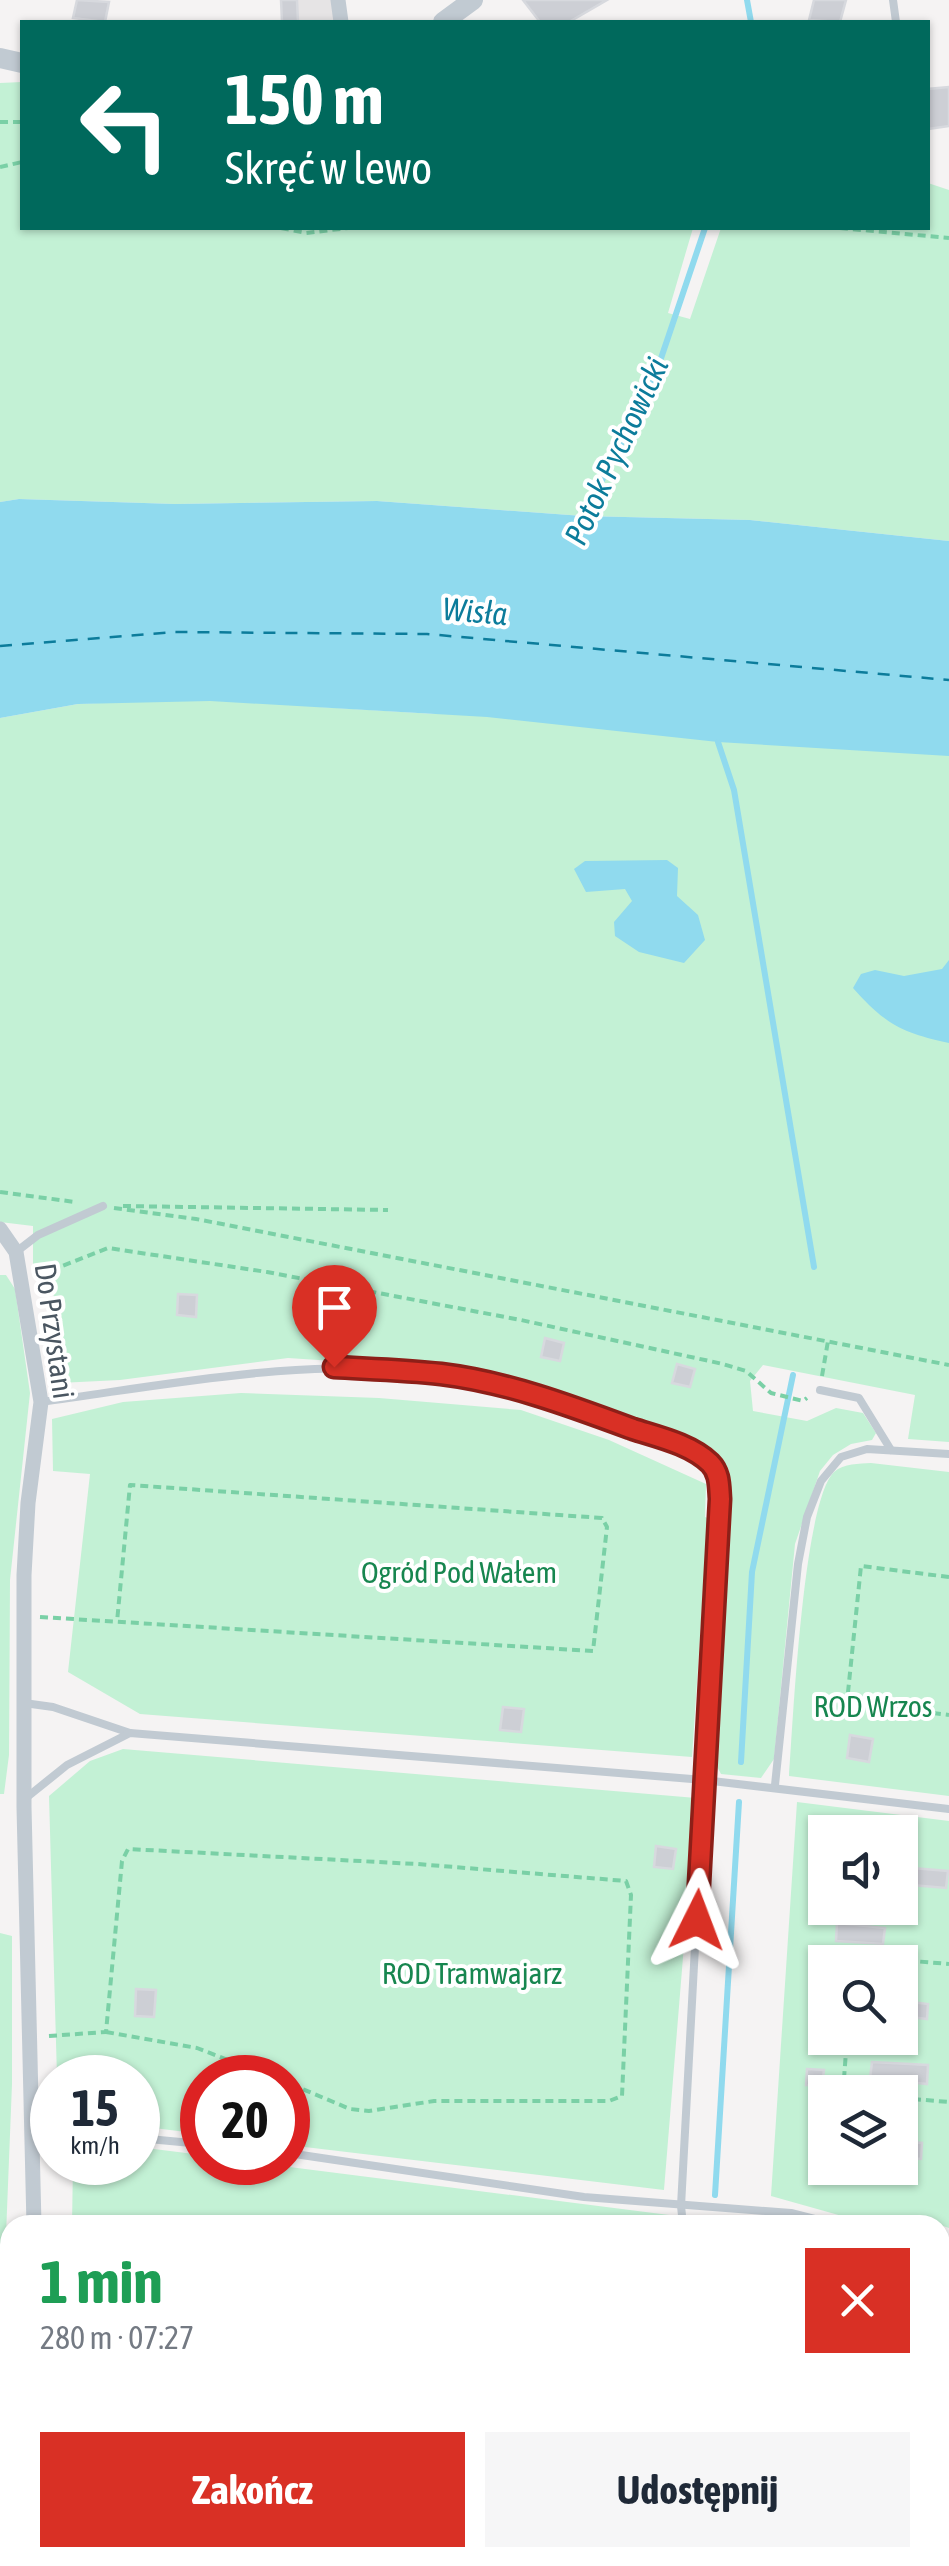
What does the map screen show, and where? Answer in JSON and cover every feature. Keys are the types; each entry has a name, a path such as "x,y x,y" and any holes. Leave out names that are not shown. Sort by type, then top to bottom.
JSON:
{"street":[{"path":"446,20 473,0"},
{"name":"Do Przystani","path":"0,1229 16,1252 40,1402 28,1503 24,1616 31,2055"},
{"name":"Do Przystani","path":"34,2185 34,2215"}],"lane":[{"path":"16,1252 38,1235 104,1206"},
{"path":"40,1402 170,1381 272,1371 334,1367 443,1374 560,1402 685,1448 711,1464 718,1477 682,2215"},
{"path":"820,1390 859,1398 892,1450"},
{"path":"775,1786 798,1564 807,1517 822,1481 841,1457 866,1449 949,1454"},
{"path":"24,1703 53,1707 130,1733 775,1786 949,1809"},
{"path":"24,1799 67,1765 130,1733"},
{"path":"310,2157 584,2197 800,2215"}],"path":[{"path":"291,230 331,230"},
{"path":"862,230 949,238"},
{"path":"0,1192 196,1220 949,1365"},
{"path":"104,1206 388,1210"},
{"path":"22,1282 108,1248 267,1272 576,1332 746,1371 772,1394 803,1401"},
{"path":"822,1376 828,1341"},
{"path":"24,1616 117,1622 594,1651 608,1528 602,1518 130,1485 117,1622"},
{"path":"949,1577 861,1566 848,1702 949,1715"},
{"path":"106,2032 122,1861 128,1849 417,1864 626,1881 631,1895 622,2096 609,2101 434,2101 369,2111 350,2109 310,2092"},
{"path":"918,1961 949,1964"},
{"path":"56,2035 106,2032 197,2048 215,2055"},
{"path":"918,2099 949,2102"}],"shaded area":[{"path":"297,0 334,0 338,20 298,20"}],"green space":[{"path":"20,82 20,230 692,230 668,313 690,319 720,230 930,230 930,184 949,190 949,541 750,520 583,516 377,501 0,502 0,83"},
{"path":"185,699 299,700 320,707 435,714 469,711 949,752 949,1442 908,1439 915,1395 763,1365 750,1381 753,1411 807,1421 836,1408 863,1413 876,1433 872,1440 851,1444 833,1455 820,1471 795,1544 774,1759 761,1778 721,1774 712,1757 727,1467 682,1438 559,1390 470,1370 288,1358 120,1380 59,1383 53,1284 33,1266 33,1226 0,1222 0,718 78,704"},
{"path":"0,1275 6,1275 15,1289 30,1393 10,1580 9,1755 4,1794 0,1794"},
{"name":"Ogród Pod Wałem","path":"241,1393 379,1398 521,1410 609,1440 706,1484 708,1518 692,1757 140,1714 68,1672 90,1474 53,1471 52,1419 123,1402"},
{"name":"ROD Wrzos","path":"871,1463 949,1472 949,1796 789,1776 801,1616 814,1525 823,1492 834,1472 847,1465"},
{"name":"ROD Tramwajarz","path":"123,1749 696,1798 664,2190 310,2148 310,2055 180,2055 180,2131 160,2129 160,2055 56,2055 49,1796 90,1761"},
{"path":"797,1802 901,1815 808,1815 808,1925 918,1925 918,1817 949,1821 949,2215 838,2215 771,2196"},
{"path":"0,1933 12,1936 12,2084 7,2215 0,2215"},
{"path":"160,2150 180,2152 180,2185 310,2185 310,2170 669,2215 72,2215 73,2185 160,2185"}],"water":[{"name":"Wisła","path":"19,499 175,504 377,501 583,516 750,520 949,541 949,756 718,742 487,717 210,701 78,704 0,718 0,502"},
{"path":"667,860 678,868 677,896 698,915 705,940 684,963 639,952 615,936 614,922 632,901 625,889 586,892 574,869 585,861"},
{"path":"949,960 949,1043 895,1025 853,988 861,974 875,970 904,976 942,969"}],"building":[{"path":"77,0 109,2 105,20 73,18"},
{"path":"281,0 297,0 298,20 282,20"},
{"path":"523,0 607,0 572,20 538,20"},
{"path":"814,0 846,0 841,20 809,20"},
{"path":"949,87 949,126 930,129 930,89"},
{"path":"178,1294 197,1295 196,1317 177,1315"},
{"path":"325,1315 342,1317 340,1338 323,1336"},
{"path":"545,1338 564,1343 560,1361 541,1357"},
{"path":"677,1364 695,1369 690,1387 672,1383"},
{"path":"503,1707 524,1709 521,1732 500,1730"},
{"path":"850,1735 873,1739 869,1762 847,1758"},
{"path":"656,1846 676,1849 673,1869 654,1867"},
{"path":"918,1868 948,1871 946,1888 918,1886"},
{"path":"837,1925 885,1928 883,1944 836,1941"},
{"path":"136,1989 156,1990 154,2017 135,2016"},
{"path":"918,2003 928,2004 927,2019 918,2018"},
{"path":"872,2062 928,2065 927,2084 918,2083 918,2075 870,2075"},
{"path":"807,2069 824,2070 823,2075 808,2075 806,2085"}],"waterway":[{"name":"Potok Pychowicki","path":"747,0 751,20"},
{"name":"Potok Pychowicki","path":"581,520 652,385 704,230"},
{"path":"718,742 734,790 814,1267"},
{"path":"741,1762 752,1572 793,1375"},
{"path":"715,2195 739,1802"}],"ferry route":[{"path":"0,646 174,632 427,634 949,680"}],"route":[{"path":"334,1367 443,1374 496,1385 560,1402 654,1436 711,1464 718,1477 720,1499 697,1920"}]}
